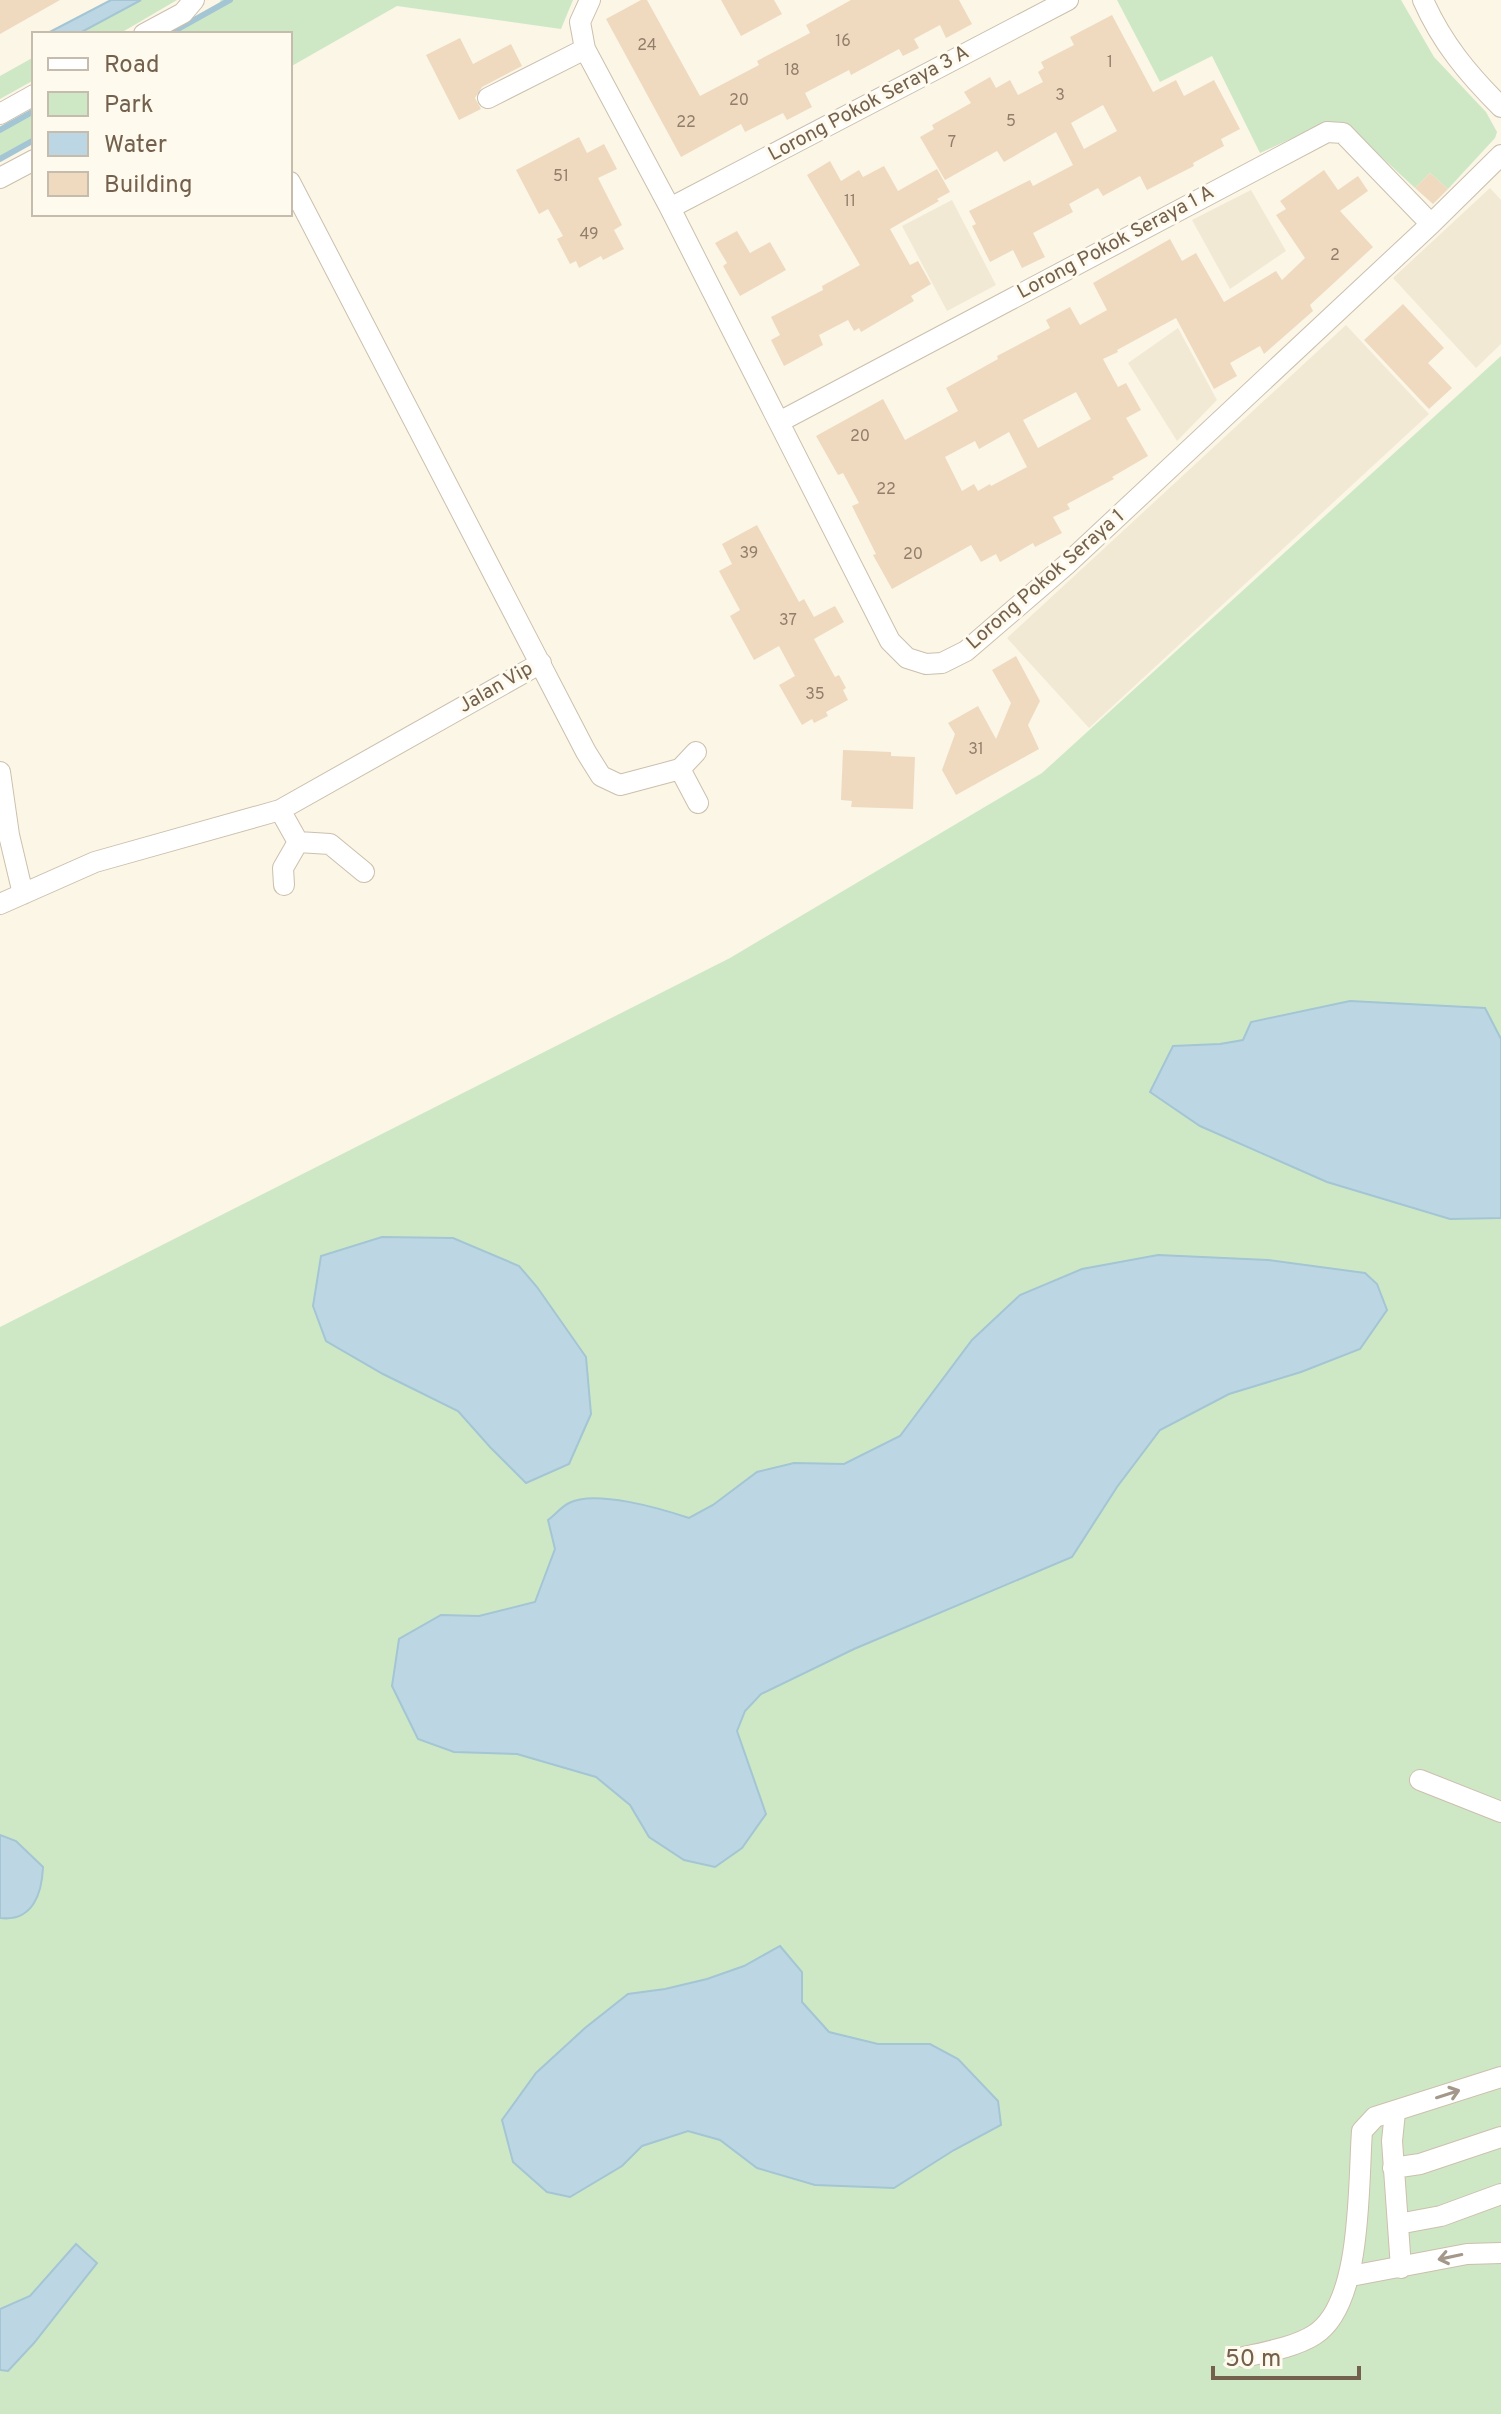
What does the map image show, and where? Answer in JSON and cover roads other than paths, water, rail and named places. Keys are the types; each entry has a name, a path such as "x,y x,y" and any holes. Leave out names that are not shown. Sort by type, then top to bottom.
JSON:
{"street":[{"path":"148,32 183,13 194,0"},
{"name":"Lorong Pokok Seraya 1","path":"590,0 580,22 585,49 670,208 890,641 907,658 926,664 942,663 966,651 1066,565 1501,155"},
{"name":"Lorong Pokok Seraya 3 A","path":"670,208 1068,0"},
{"path":"1423,0 1439,33 1466,72 1501,107"},
{"path":"488,98 585,49"},
{"path":"0,114 32,96"},
{"name":"Lorong Pokok Seraya 1 A","path":"779,422 1327,132 1343,133 1431,224"},
{"path":"0,178 32,161"},
{"name":"Jalan Vip","path":"0,904 95,862 280,810 541,663 292,186"},
{"path":"541,663 601,776 620,785 680,769 696,752"},
{"path":"680,769 698,803"},
{"path":"0,772 9,835 23,894"},
{"path":"280,810 298,842"},
{"path":"298,842 330,844 364,872"},
{"path":"284,885 283,868 298,842"},
{"path":"1420,1780 1501,1812"},
{"path":"1244,2357 1314,2335 1334,2317 1351,2276 1362,2131 1375,2117 1501,2077"},
{"path":"1395,2112 1393,2168 1401,2268"},
{"path":"1393,2168 1420,2164 1501,2137"},
{"path":"1398,2224 1441,2216 1501,2194"},
{"path":"1351,2276 1467,2254 1501,2253"}],"water":[{"path":"111,0 141,0 82,32 50,32"},
{"path":"1350,1001 1485,1008 1501,1039 1501,1218 1450,1219 1327,1182 1200,1126 1150,1092 1173,1046 1243,1040 1251,1022"},
{"path":"382,1237 453,1238 519,1266 537,1287 586,1357 591,1414 569,1464 526,1483 458,1411 383,1374 326,1341 313,1306 321,1256"},
{"path":"1158,1255 1268,1260 1365,1273 1377,1284 1387,1310 1360,1349 1301,1372 1229,1394 1160,1430 1117,1487 1072,1557 854,1649 761,1694 745,1711 737,1731 766,1814 742,1848 715,1867 684,1860 649,1837 630,1805 596,1777 517,1754 454,1752 418,1739 392,1686 399,1639 441,1615 479,1616 535,1602 555,1549 548,1520 566,1505 581,1499 611,1499 689,1518 713,1505 757,1472 794,1463 844,1464 900,1436 972,1340 1020,1295 1082,1269"},
{"path":"0,1835 16,1841 43,1867 34,1904 11,1918 0,1918"},
{"path":"780,1946 802,1972 802,2002 829,2032 878,2044 930,2044 958,2059 998,2101 1001,2125 894,2188 815,2185 757,2168 720,2140 688,2131 642,2146 622,2166 570,2197 547,2192 513,2162 502,2120 536,2073 585,2028 628,1994 707,1979 744,1966"},
{"path":"76,2244 97,2263 34,2343 8,2371 0,2370 0,2309 30,2296"}],"waterway":[{"path":"173,32 230,0"},
{"path":"0,130 32,112"},
{"path":"0,159 32,141"}]}
